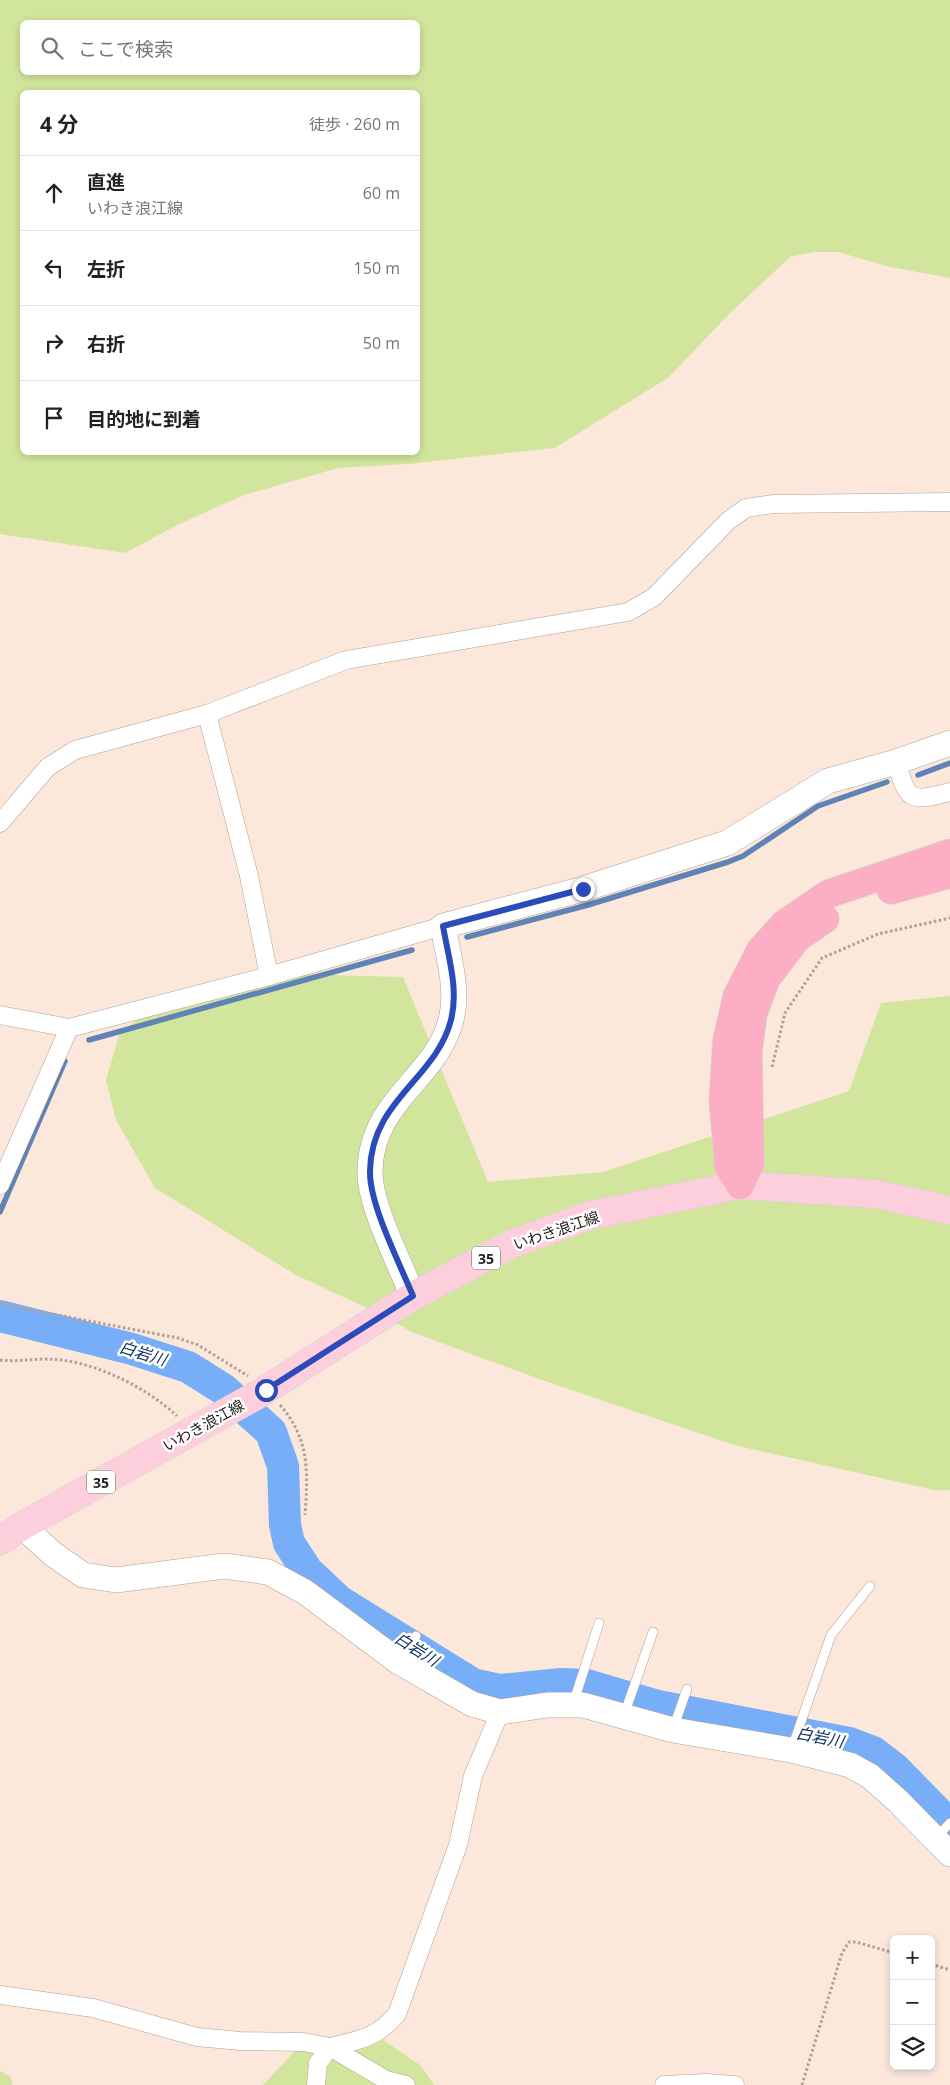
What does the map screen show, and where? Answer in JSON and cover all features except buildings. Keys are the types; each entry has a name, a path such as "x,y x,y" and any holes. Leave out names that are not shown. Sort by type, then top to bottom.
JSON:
{"highway":[{"path":"740,1185 729,1167 724,1101 726,1040 737,996 760,951 784,924 828,894 950,853"},
{"path":"740,1185 750,1164 748,1052 753,1014 766,979 797,938 839,908 874,894 950,874"}],"main road":[{"name":"いわき浪江線","path":"0,1541 11,1521 198,1428 262,1392 413,1296 512,1244 591,1215 740,1185 875,1194 950,1210"}],"street":[{"path":"0,823 48,766 75,750 207,714 346,660 628,612 654,597 728,521 746,508 774,504 950,502"},
{"path":"207,714 249,876 268,976"},
{"path":"0,1015 68,1028 268,976 443,926 583,889 727,843 828,781 896,762 950,743"},
{"path":"896,762 903,786 910,795 922,799 950,792"},
{"path":"413,1296 371,1193 371,1158 377,1131 388,1110 435,1054 446,1036 455,992 443,926"},
{"path":"0,1185 68,1028"},
{"path":"11,1521 83,1575 116,1580 224,1566 268,1572 305,1592 472,1704 500,1712 574,1700 584,1705 625,1712 674,1725 792,1747 850,1765 870,1776 944,1838"},
{"path":"316,2085 318,2063 330,2047 360,2040 384,2029 397,2014 458,1845 473,1776 500,1712"},
{"path":"0,1995 93,2008 197,2037 240,2041 303,2042 330,2047 386,2080 406,2085"},
{"path":"664,2085 706,2082 735,2085"}],"lane":[{"path":"792,1747 831,1635 870,1586"},
{"path":"574,1700 599,1623"},
{"path":"625,1712 652,1632"},
{"path":"401,1658 416,1636"},
{"path":"674,1725 687,1689"}],"path":[{"path":"771,1070 784,1014 822,958 878,934 950,918"},
{"path":"0,1304 178,1338 198,1345 245,1373 262,1392 288,1415 302,1440 308,1471 306,1515"},
{"path":"0,1360 14,1362 47,1359 92,1367 131,1383 198,1428"},
{"path":"802,2085 842,1952 849,1942 856,1942 890,1952"},
{"path":"935,1965 950,1970"}],"green space":[{"path":"0,0 950,0 950,278 890,267 838,252 813,252 790,257 729,314 669,377 555,448 407,464 338,468 244,495 177,525 125,553 0,534"},
{"path":"295,974 403,977 488,1182 603,1172 849,1091 881,1003 950,996 950,1490 934,1490 734,1445 542,1380 412,1332 378,1313 296,1275 155,1188 116,1120 106,1080 120,1032 167,999"},
{"path":"383,2040 420,2065 434,2085 263,2085 296,2050"},
{"path":"0,2071 11,2077 12,2085 0,2085"}],"waterway":[{"path":"918,775 950,763"},
{"path":"467,937 588,905 728,862 743,856 818,806 887,782"},
{"path":"89,1040 412,950"},
{"path":"0,1212 65,1061"},
{"name":"白岩川","path":"0,1316 132,1349 188,1367 223,1389 271,1432 283,1466 285,1525 289,1543 307,1571 339,1601 473,1684 500,1690 561,1684 587,1685 658,1706 849,1743 873,1752 894,1768 950,1825"}],"route":[{"path":"266,1390 413,1296 371,1193 371,1150 377,1131 388,1110 435,1054 446,1036 455,992 443,926 583,889"}]}
